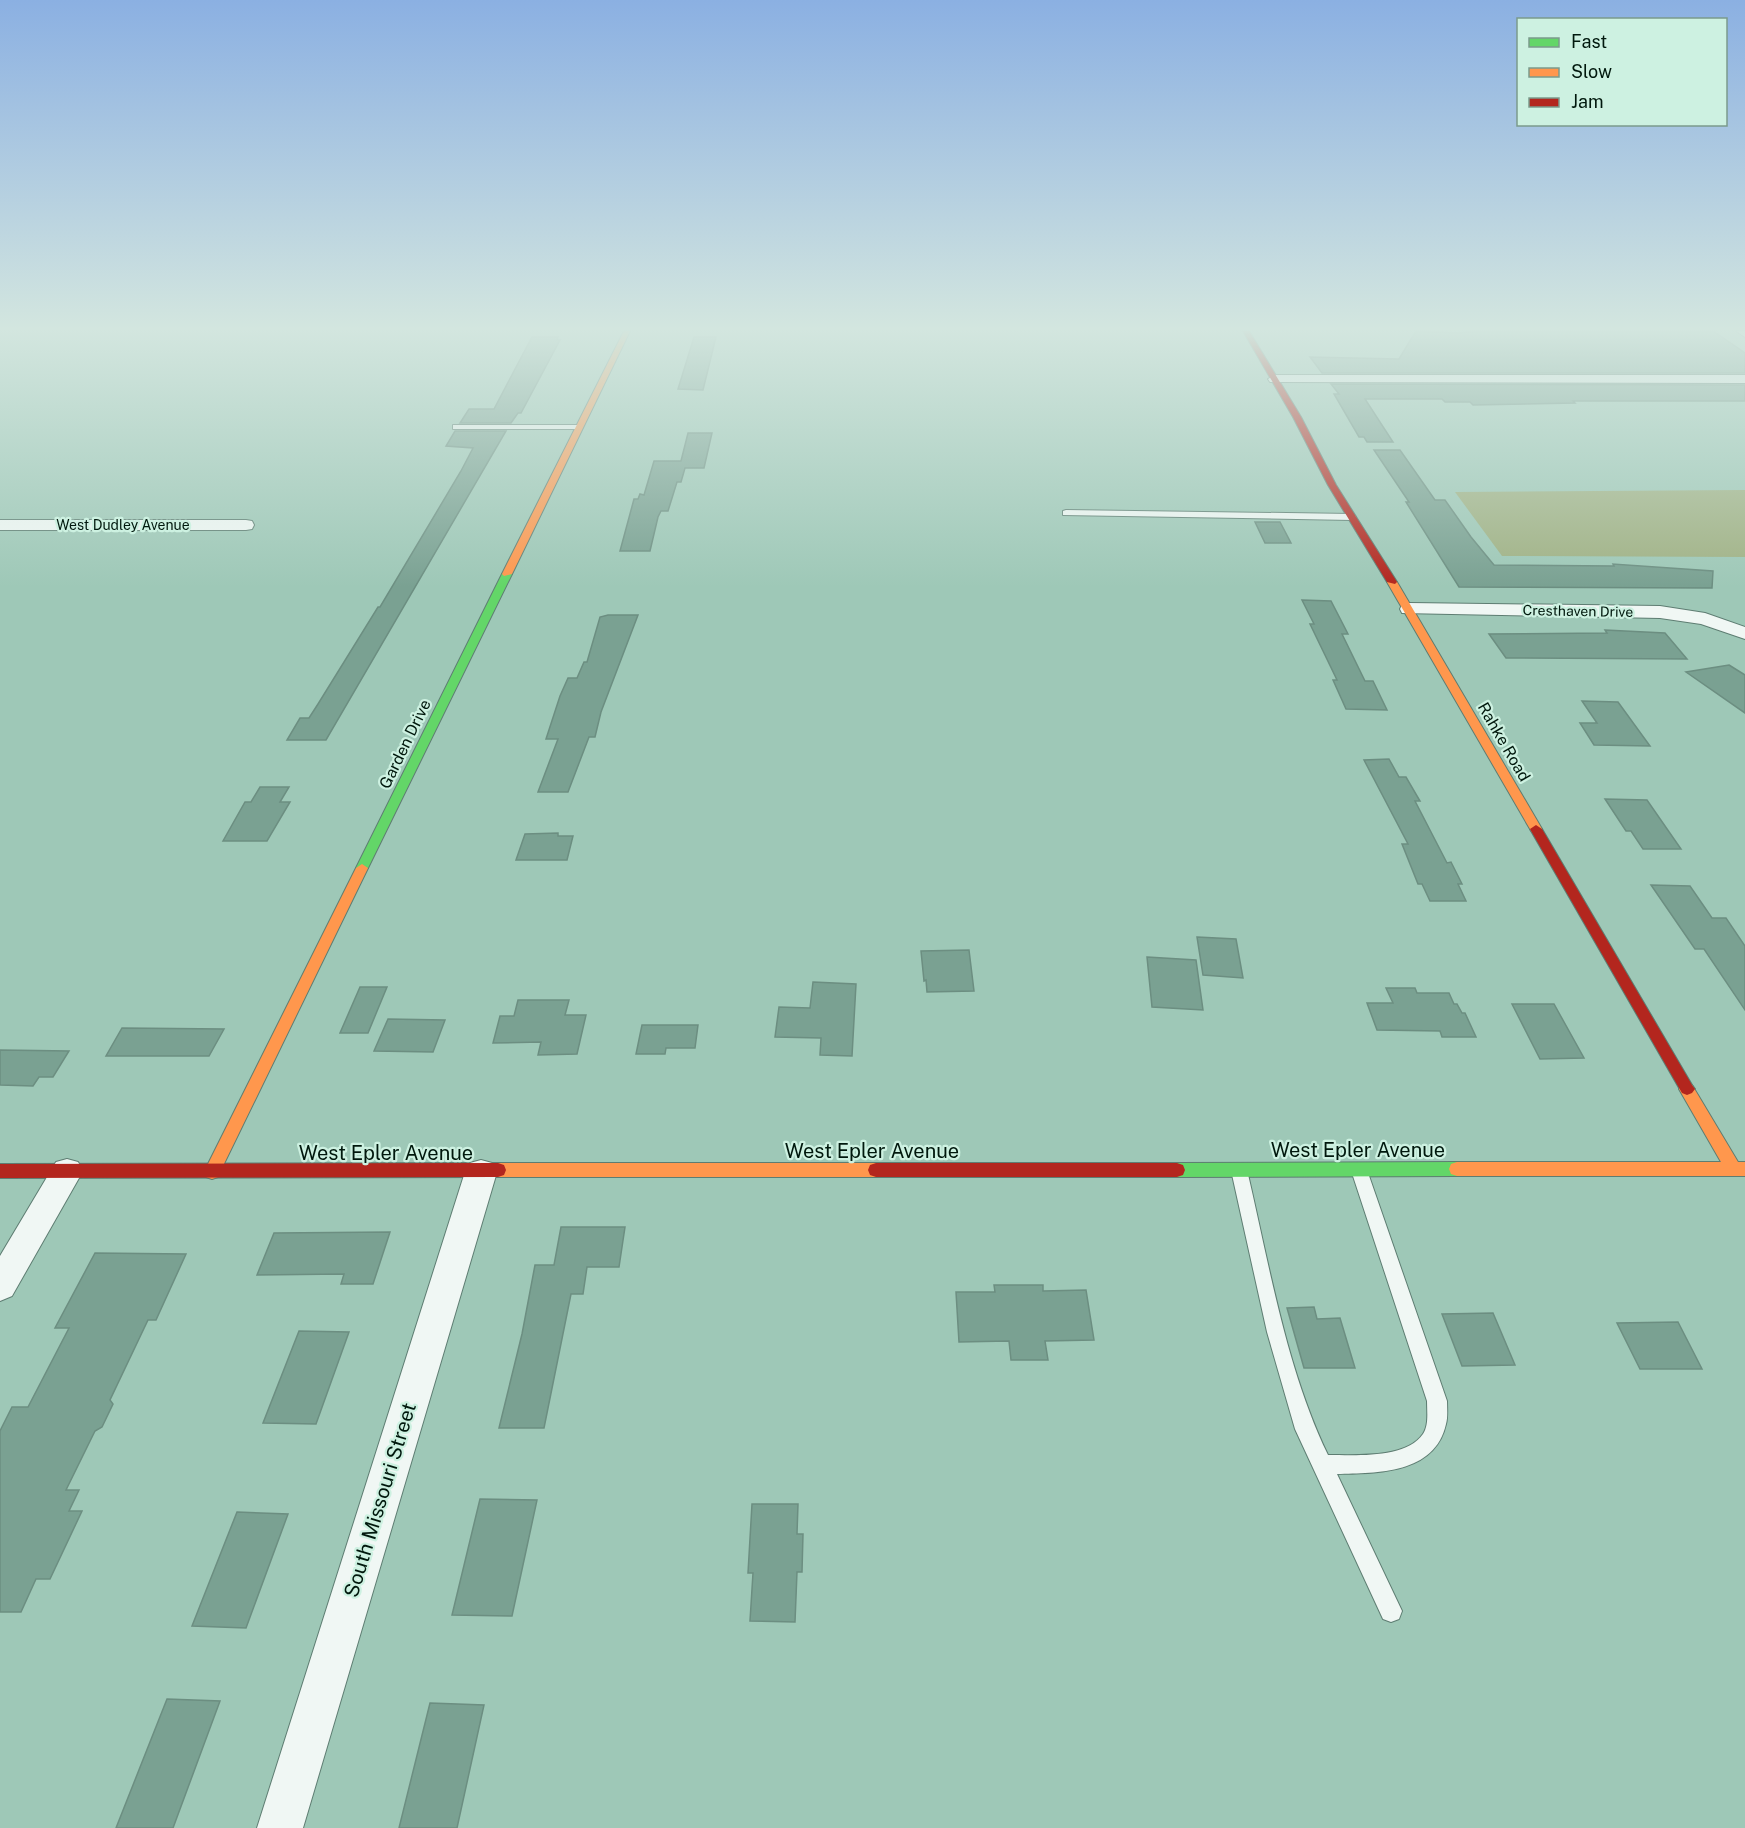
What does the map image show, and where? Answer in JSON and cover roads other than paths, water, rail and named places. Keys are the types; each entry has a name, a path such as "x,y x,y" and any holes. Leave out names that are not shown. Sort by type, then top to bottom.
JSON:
{"street":[{"name":"Garden Drive","path":"212,1172 584,416"},
{"name":"Rahke Road","path":"1296,416 1352,517 1739,1169"},
{"name":"West Dudley Avenue","path":"0,525 246,525"},
{"name":"Cresthaven Drive","path":"1408,609 1660,612 1705,619 1745,633"},
{"name":"West Epler Avenue","path":"0,1171 1739,1169"},
{"path":"0,1286 67,1171"},
{"name":"South Missouri Street","path":"280,1828 481,1172"}],"lane":[{"path":"456,427 579,427"},
{"path":"1066,513 1352,517"},
{"path":"1239,1170 1276,1332 1305,1429 1391,1611"},
{"path":"1322,1465 1398,1461 1417,1453 1428,1444 1436,1432 1439,1416 1437,1401 1359,1170"}]}
